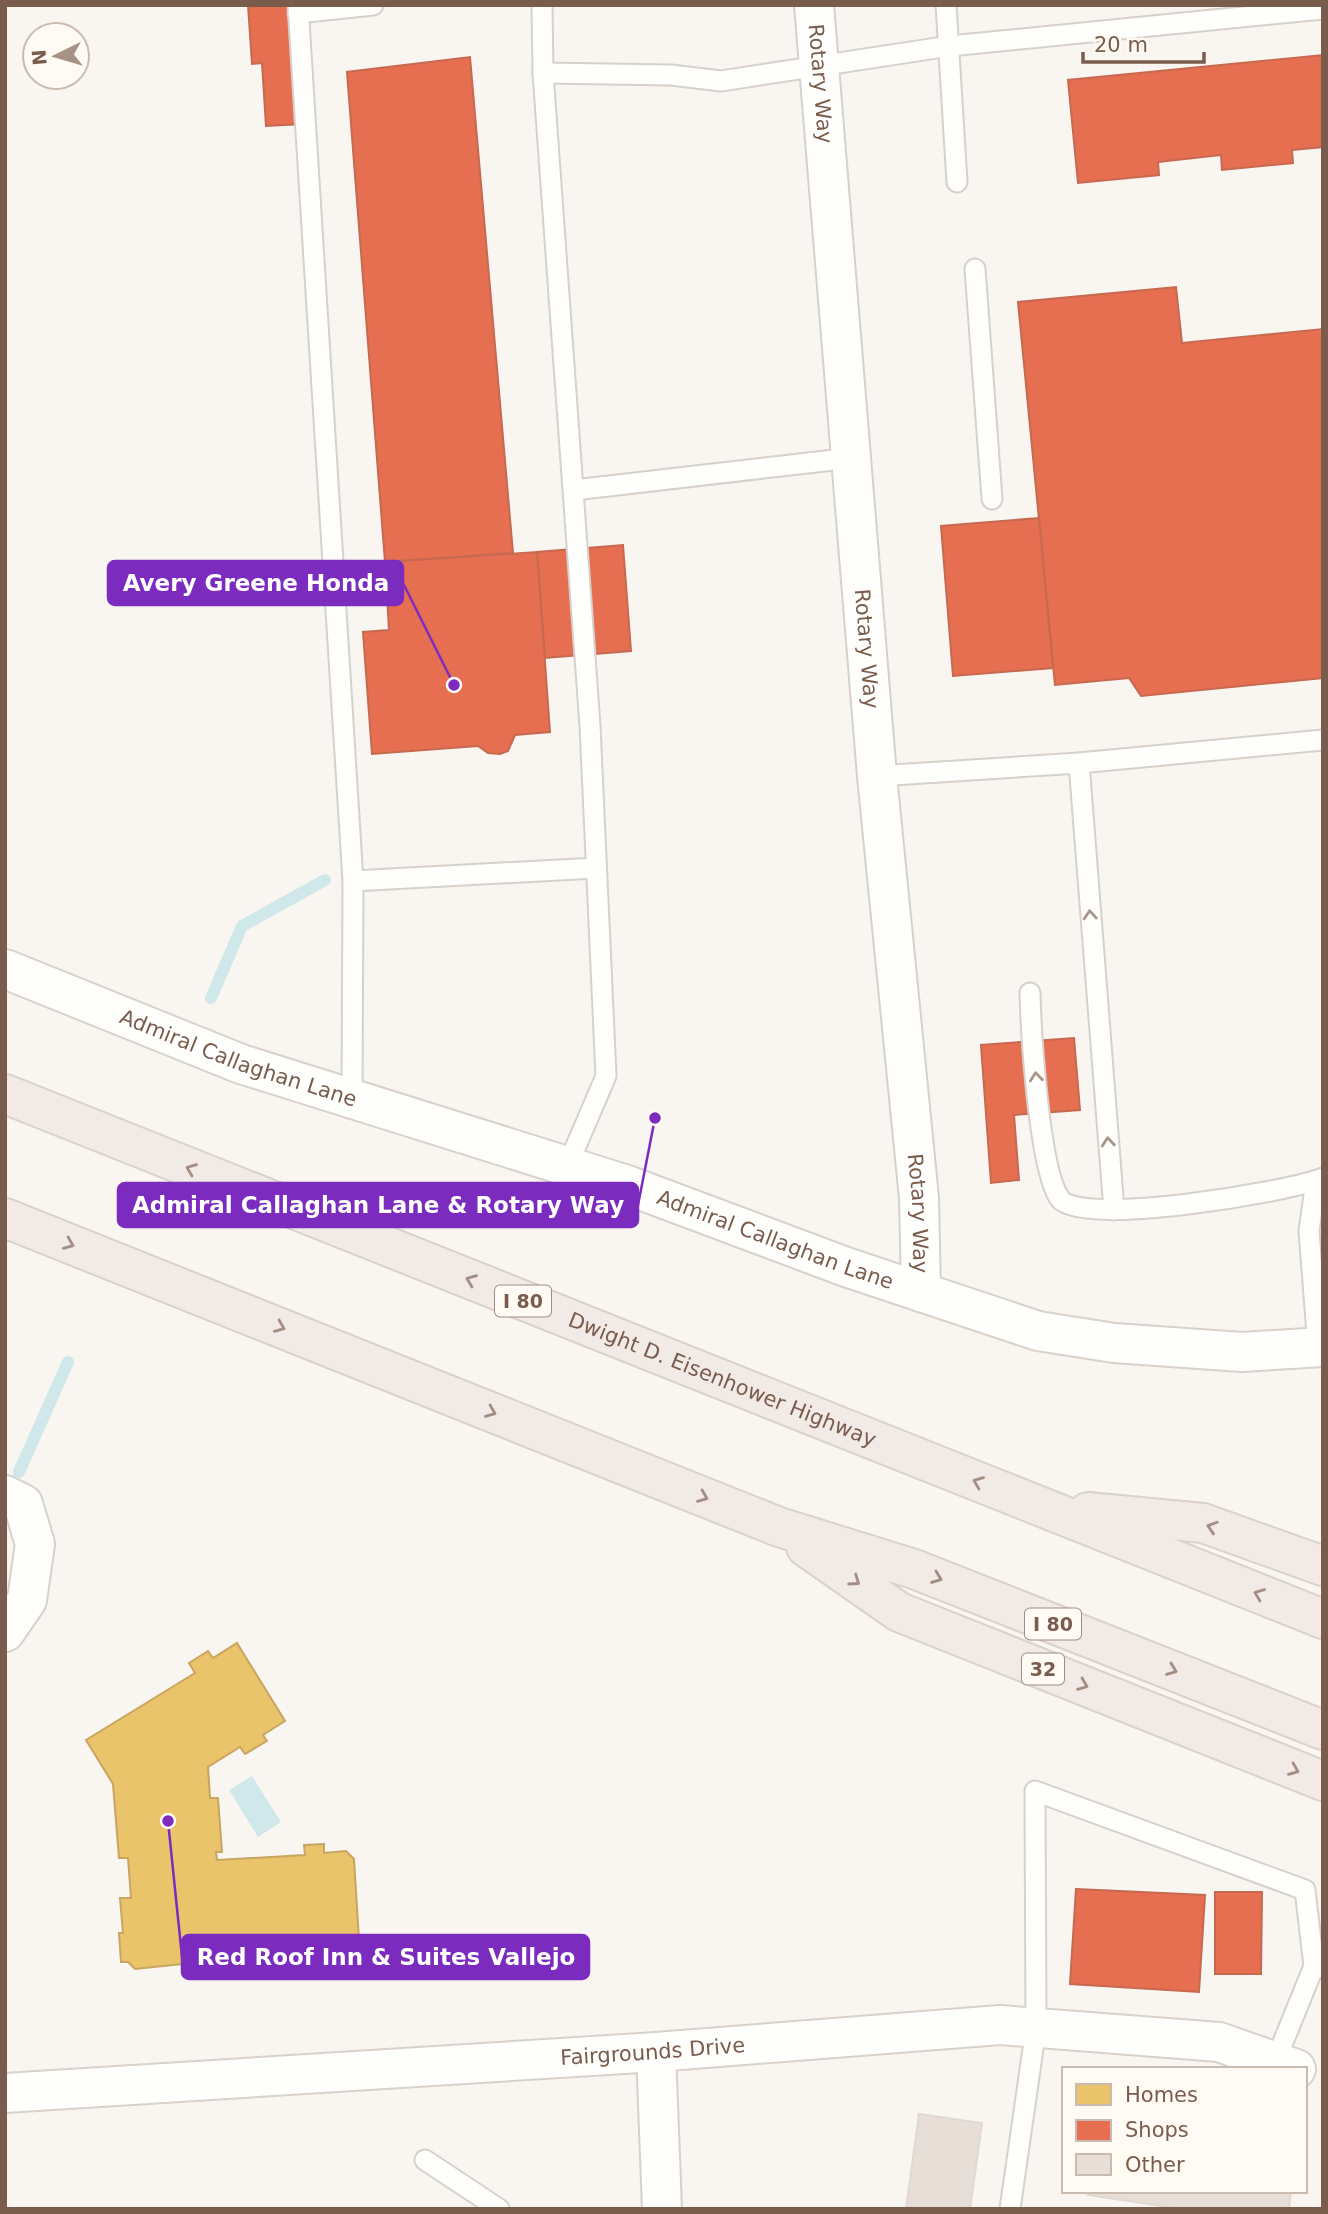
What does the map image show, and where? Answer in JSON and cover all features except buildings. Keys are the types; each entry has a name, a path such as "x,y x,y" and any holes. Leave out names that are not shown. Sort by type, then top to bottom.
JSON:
{"highway":[{"name":"Dwight D. Eisenhower Highway","path":"5,1094 1323,1619"},
{"name":"I 80","path":"5,1218 779,1527 914,1569 1323,1730"},
{"path":"1041,1507 1203,1523 1323,1566"},
{"name":"32","path":"779,1527 898,1612 1323,1781"}],"main road":[{"name":"Rotary Way","path":"814,5 877,776 919,1198 921,1292"},
{"name":"Admiral Callaghan Lane","path":"5,969 242,1064 689,1207 921,1292 1038,1331 1114,1343 1242,1352 1320,1347"},
{"path":"5,1495 23,1504 35,1544 27,1600 5,1632"},
{"name":"Fairgrounds Drive","path":"5,2093 656,2052 1000,2025 1219,2042 1292,2067"},
{"path":"656,2052 662,2209"}],"lane":[{"path":"352,1098 353,881 298,9 373,5"},
{"path":"542,5 543,73 590,726 606,1076 567,1167"},
{"path":"946,5 957,182"},
{"path":"543,73 671,75 721,81 950,46 1323,9"},
{"path":"975,270 992,499"},
{"path":"574,490 851,458"},
{"path":"877,776 1079,763 1323,740"},
{"path":"1079,763 1114,1210"},
{"path":"353,881 596,868"},
{"path":"1030,993 1040,1113 1053,1180 1060,1198 1068,1205 1114,1210 1243,1198 1320,1180 1309,1231 1320,1347"},
{"path":"1010,2209 1036,2028 1035,1791 1305,1890 1318,1967 1292,2067"},
{"path":"425,2160 499,2209"}],"water":[{"path":"252,1776 281,1822 258,1837 229,1790"}],"waterway":[{"path":"211,998 242,926 325,880"},
{"path":"19,1472 68,1362"}],"place":[{"name":"Avery Greene Honda","path":"454,685"},
{"name":"Admiral Callaghan Lane & Rotary Way","path":"655,1118"},
{"name":"Red Roof Inn & Suites Vallejo","path":"168,1821"}]}
